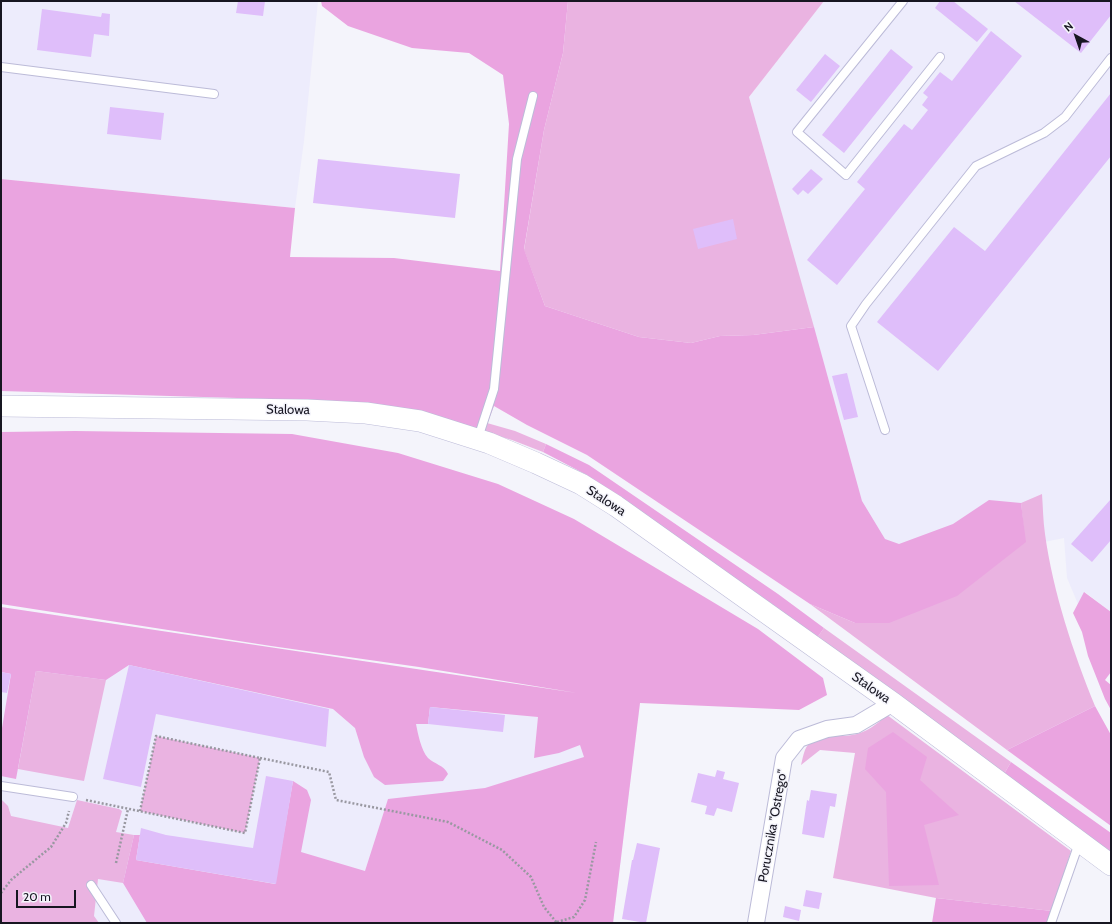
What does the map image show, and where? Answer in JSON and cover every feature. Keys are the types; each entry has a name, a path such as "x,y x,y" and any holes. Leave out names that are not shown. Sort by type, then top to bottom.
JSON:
{"street":[{"name":"Stalowa","path":"1,406 307,410 366,413 420,421 478,439 536,463 581,484 616,506 893,703 1079,843 1111,865"},
{"name":"Porucznika \"Ostrego\"","path":"756,923 784,758 799,739 826,729 856,725 893,703"}],"lane":[{"path":"903,1 797,132 846,175 940,57"},
{"path":"885,430 851,326 866,304 976,166 1044,133 1065,117 1111,58"},
{"path":"1,67 214,94"},
{"path":"478,439 494,389 517,159 533,96"},
{"path":"1,786 73,797"},
{"path":"1051,923 1079,843"},
{"path":"91,885 116,923"}],"path":[{"path":"140,811 156,736 329,772 336,800 448,822 502,850 531,877 544,907 557,922 574,917 585,900 596,842"},
{"path":"1,894 11,880 51,847 66,823 73,797 245,833 260,758"},
{"path":"116,863 128,809"}],"shaded area":[{"path":"1,1 318,1 304,141 295,208 1,179"},
{"path":"321,1 568,1 563,53 544,130 524,249 545,306 639,337 691,343 720,336 753,335 814,327 862,501 885,539 899,544 953,524 989,500 1021,503 1026,542 957,596 889,623 855,623 810,604 587,455 527,425 494,406 484,432 368,405 271,399 1,391 1,179 295,208 290,257 394,258 500,271 509,124 503,75 469,53 412,48 348,26 322,6"},
{"path":"568,1 824,1 749,97 814,327 753,335 720,336 691,343 639,337 545,306 524,250 544,130 563,53"},
{"path":"824,1 1111,1 1111,612 1085,592 1078,604 1067,578 1064,538 882,575 749,97"},
{"path":"487,423 515,431 546,444 543,452 512,440 484,432"},
{"path":"75,431 292,434 398,453 498,484 574,519 758,629 823,678 827,695 799,710 640,703 613,923 147,923 123,883 134,835 140,835 136,860 275,884 293,781 307,790 311,800 301,852 365,871 388,799 485,788 584,757 580,745 559,753 534,758 538,717 430,707 428,724 416,724 419,737 423,751 428,758 444,769 448,774 443,781 385,785 374,777 364,757 355,728 333,709 129,665 106,680 36,671 16,779 1,776 1,734 11,674 1,672 1,607 577,693 419,667 271,646 1,604 1,432"},
{"path":"546,444 589,465 778,594 824,628 817,638 772,604 585,474 543,452"},
{"path":"1042,494 1043,519 1053,578 1065,622 1095,706 1007,750 810,604 855,623 1025,542 1021,503"},
{"path":"1084,592 1111,612 1111,672 1105,680 1111,685 1111,710 1105,699 1088,656 1082,632 1073,613"},
{"path":"1,607 640,703 613,923 1,923"},
{"path":"824,628 1011,762 1004,774 817,638"},
{"path":"36,671 106,680 84,781 18,769"},
{"path":"1095,706 1111,735 1111,826 1007,750"},
{"path":"887,715 1071,851 1052,911 936,898 833,878 855,753 820,750 801,765 804,752 813,740 826,736 846,736 857,734 875,725"},
{"path":"893,732 927,757 920,780 959,815 924,825 939,885 889,886 886,792 865,769 868,748"},
{"path":"156,736 260,758 245,833 140,811"},
{"path":"1011,762 1111,833 1111,852 1004,774"},
{"path":"1,799 8,806 11,816 68,828 77,800 119,809 122,811 116,832 134,835 123,883 98,879 94,916 99,923 1,923"},
{"path":"936,898 1052,911 1048,923 932,923"}],"building":[{"path":"238,1 265,1 263,16 236,13"},
{"path":"940,1 953,1 988,29 977,42 935,8"},
{"path":"1014,1 1111,1 1111,15 1081,53"},
{"path":"42,9 101,17 102,13 110,14 109,36 94,34 91,57 37,50"},
{"path":"991,31 1022,56 837,285 807,260 865,189 857,182 904,124 912,130 928,110 922,105 928,97 923,93 940,72 952,81"},
{"path":"891,49 913,67 844,153 822,135"},
{"path":"825,54 840,66 811,102 796,90"},
{"path":"1111,93 1111,156 938,371 877,322 954,227 985,251"},
{"path":"110,107 164,113 161,140 107,134"},
{"path":"318,159 460,174 455,218 313,203"},
{"path":"811,169 823,179 808,194 803,190 798,195 792,189"},
{"path":"733,219 737,239 698,249 693,229"},
{"path":"847,373 858,417 844,420 832,376"},
{"path":"1111,499 1111,540 1092,562 1071,544"},
{"path":"129,665 329,709 326,747 156,714 141,787 103,779"},
{"path":"1,672 11,674 7,693 1,692"},
{"path":"430,707 505,715 503,732 428,724"},
{"path":"717,770 725,772 723,779 739,783 732,812 717,808 714,816 705,814 707,806 691,802 698,773 715,777"},
{"path":"266,776 293,781 276,884 136,860 141,828 166,835 253,848"},
{"path":"811,790 837,794 835,807 830,806 824,838 802,834 807,800 809,801"},
{"path":"637,843 660,848 646,923 622,919 632,860"},
{"path":"806,890 822,893 819,909 803,906"},
{"path":"785,906 801,910 799,921 783,917"}]}
